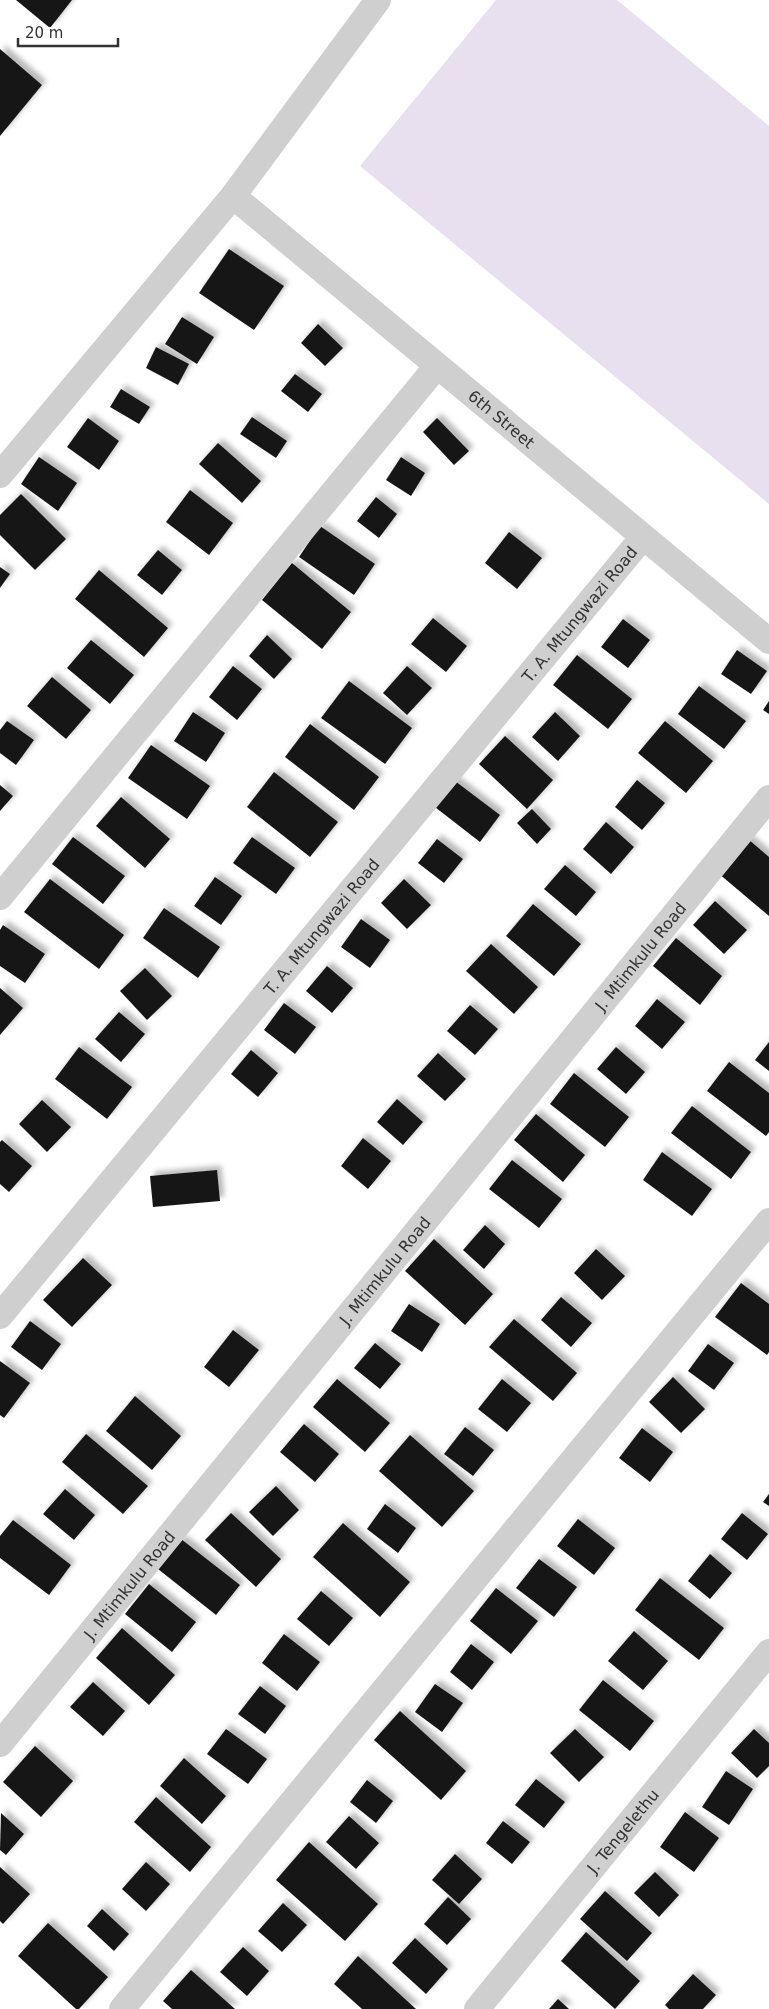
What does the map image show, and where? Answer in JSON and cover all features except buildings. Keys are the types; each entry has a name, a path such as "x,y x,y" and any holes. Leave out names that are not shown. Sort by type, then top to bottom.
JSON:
{"street":[{"path":"0,474 233,196 378,0"},
{"name":"6th Street","path":"233,196 769,641"},
{"path":"0,897 437,366"},
{"name":"T. A. Mtungwazi Road","path":"0,1316 644,537"},
{"name":"J. Mtimkulu Road","path":"0,1744 769,798"},
{"path":"122,2009 769,1221"},
{"name":"J. Tengelethu","path":"477,2009 769,1652"}],"shaded area":[{"path":"496,0 617,0 769,126 769,504 360,166"}]}
